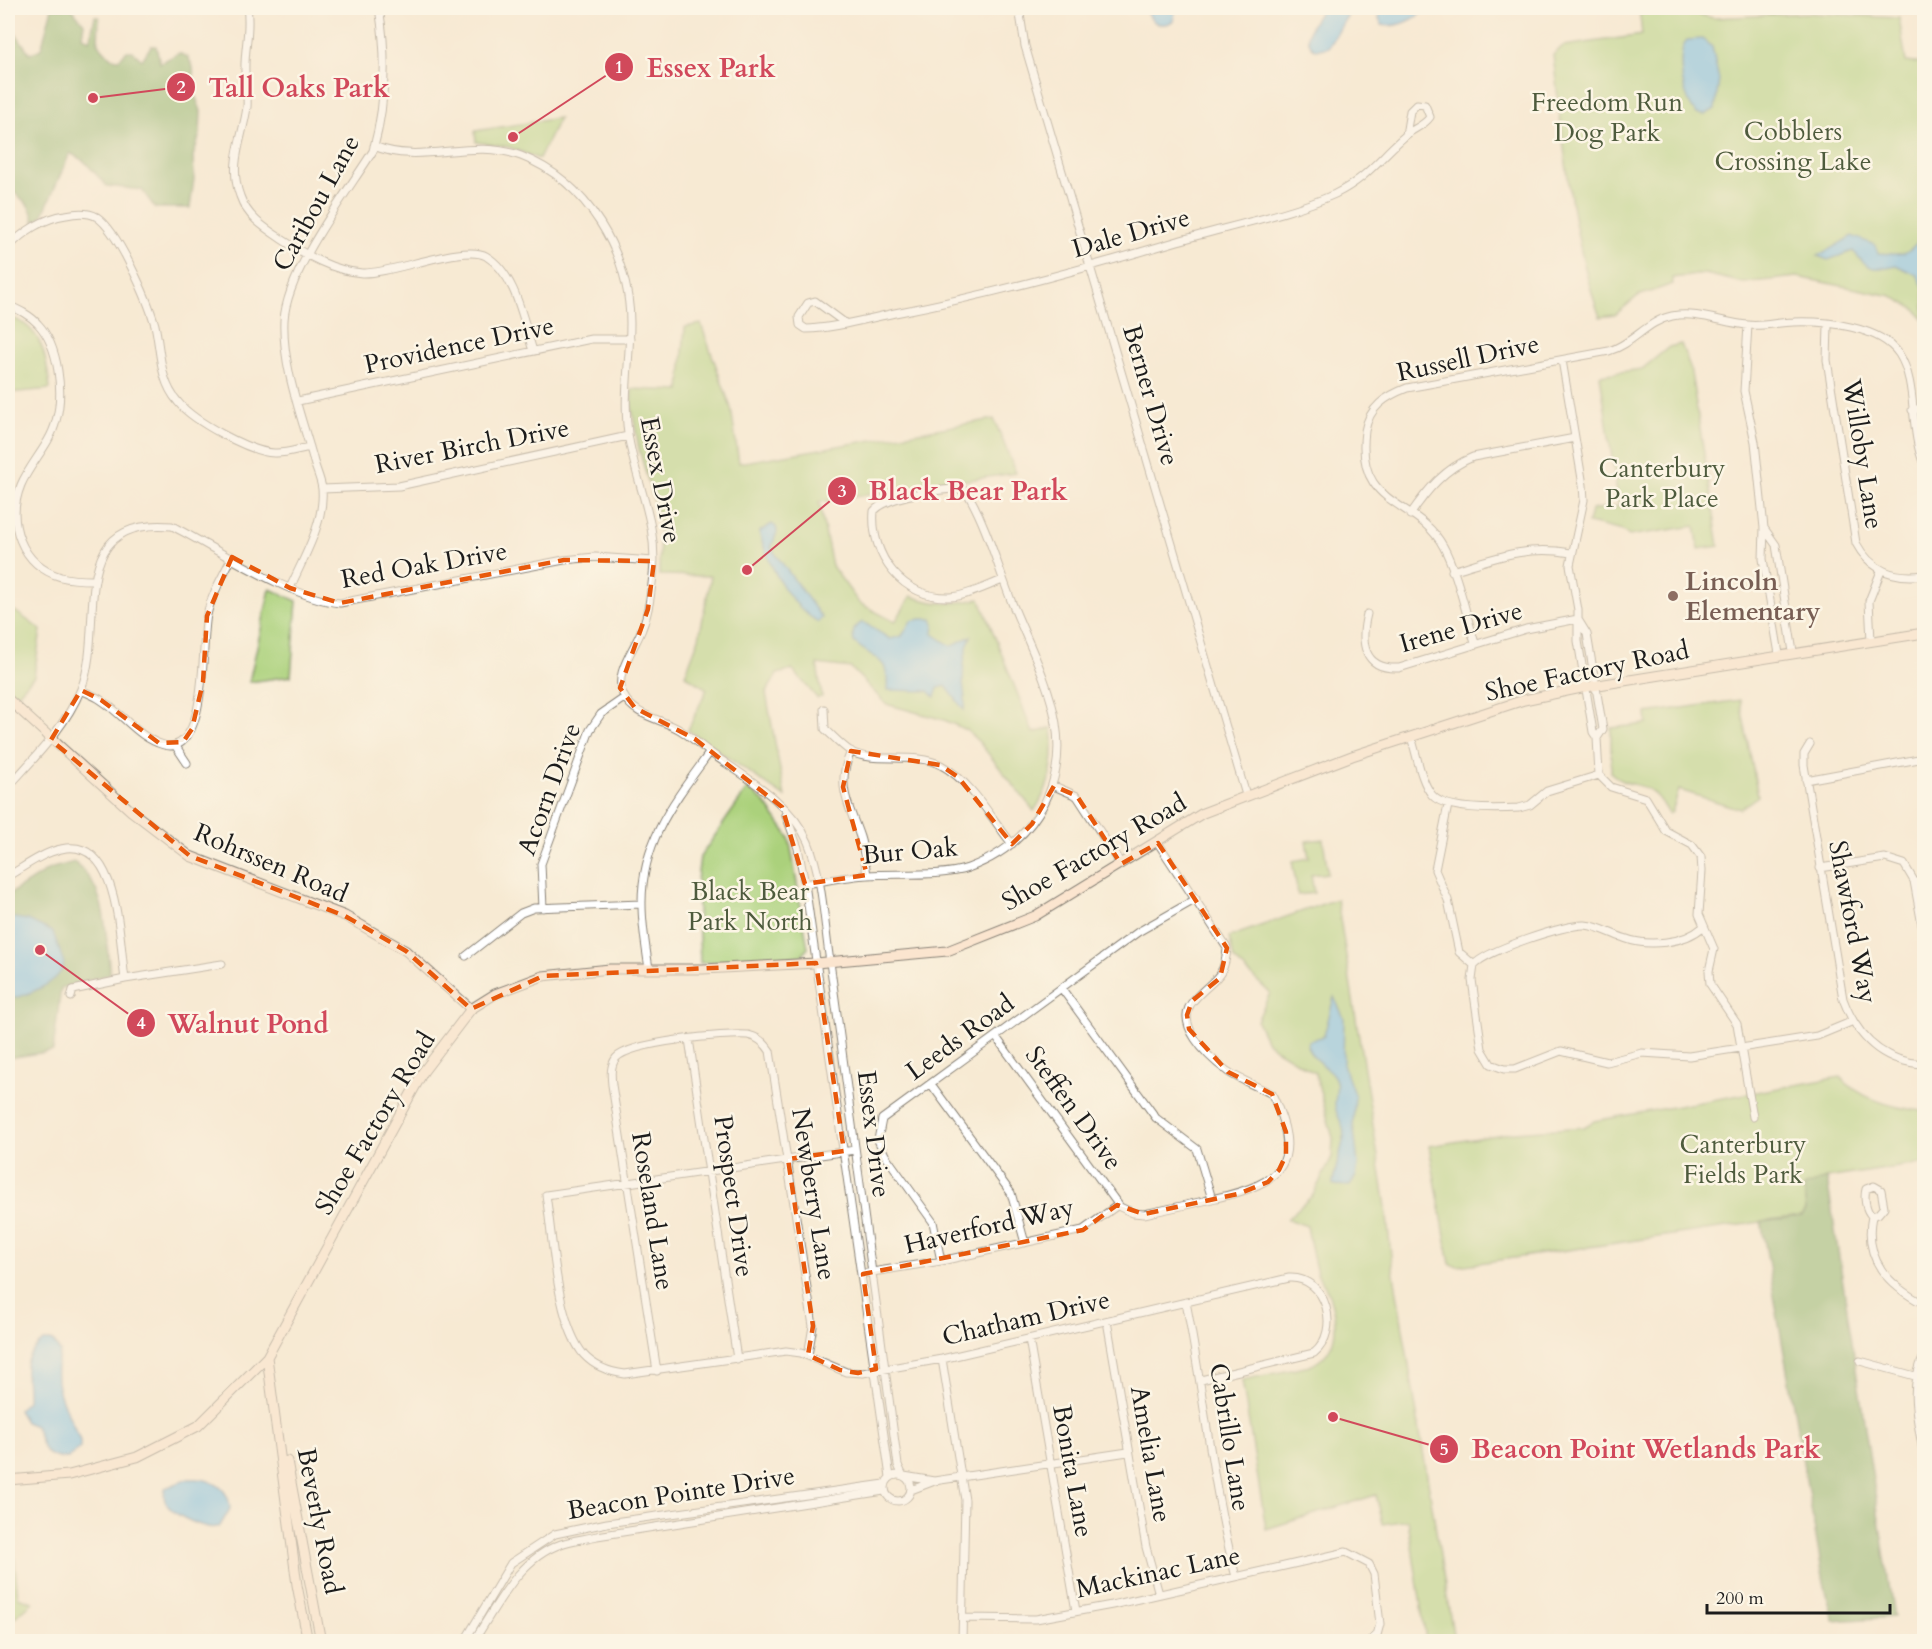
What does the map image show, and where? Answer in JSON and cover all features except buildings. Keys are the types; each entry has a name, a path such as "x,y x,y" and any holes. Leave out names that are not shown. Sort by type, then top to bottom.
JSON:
{"street":[{"path":"247,8 249,34 245,70 247,106 235,162 236,184 247,212 264,227 308,256 363,273 464,254 484,254 499,265 509,280 532,351"},
{"name":"Caribou Lane","path":"290,588 308,548 318,517 322,489 287,358 284,319 291,290 308,256 374,146 382,100 385,47 379,8"},
{"name":"Berner Drive","path":"1019,8 1025,46 1246,795"},
{"name":"Dale Drive","path":"845,323 815,301 808,303 799,317 800,325 806,329 845,323 942,304 1091,266 1328,197 1357,182 1381,162 1406,135 1426,123 1430,117 1425,105 1417,104 1410,111 1406,135"},
{"name":"Essex Drive","path":"374,146 404,154 477,148 501,150 543,166 560,176 596,215 605,230 629,302 630,339 626,413 628,436 649,509 654,561 645,620 621,678 620,688 624,698 635,708 672,725 740,771 782,807 799,825 808,843 818,882 830,962 871,1273 890,1477"},
{"path":"8,248 14,240 52,217 71,214 94,216 108,228 122,247 154,323 166,384 179,404 197,419 256,449 272,453 310,447"},
{"path":"8,305 24,313 39,325 50,343 60,387 56,422 44,450 22,484 14,520 16,533 33,560 44,569 60,577 93,580"},
{"name":"Russell Drive","path":"1475,643 1443,546 1432,531 1380,493 1367,466 1366,428 1369,416 1381,401 1407,388 1615,349 1630,342 1657,321 1673,316 1699,316 1748,325 1792,321 1828,325 1873,333 1892,345 1906,371 1916,443 1924,464"},
{"path":"1748,325 1744,391 1755,442 1764,528 1763,559 1779,654"},
{"name":"Willoby Lane","path":"1828,325 1826,350 1853,534 1865,557 1881,571"},
{"name":"Providence Drive","path":"298,401 591,339 630,339"},
{"path":"1562,360 1584,500 1571,553 1586,687 1593,732 1597,738 1599,775 1611,787 1646,798 1666,831 1692,845 1699,852 1702,870 1699,914 1714,949 1710,984 1737,1024 1753,1117"},
{"path":"1912,410 1924,408"},
{"name":"River Birch Drive","path":"322,489 399,486 628,436"},
{"path":"1410,515 1445,473 1458,463 1473,457 1575,438"},
{"name":"Bur Oak","path":"805,884 867,875 965,869 1001,853 1032,824 1054,786 1060,752 1057,720 1003,580 972,501 962,489 889,501 874,511 878,543 887,568 914,588 933,596 952,597 1003,580"},
{"name":"Red Oak Drive","path":"8,787 51,740 81,690 90,663 93,580 99,557 112,541 133,527 150,524 172,526 290,588 322,602 340,603 564,560 595,557 654,561"},
{"path":"1764,528 1776,545 1792,652"},
{"path":"1452,571 1526,550 1550,549 1571,553"},
{"path":"81,690 101,699 143,736 167,746 183,742 192,729 203,682 207,616 214,594 232,557"},
{"path":"1871,641 1869,601 1881,571 1902,576 1924,575"},
{"name":"Irene Drive","path":"1367,614 1363,631 1365,651 1373,662 1385,669 1399,668 1526,629 1578,619"},
{"path":"1578,619 1587,634 1596,685 1603,729 1597,738"},
{"name":"Shoe Factory Road","path":"8,1480 69,1475 137,1457 198,1426 267,1357 423,1072 471,1009 495,994 543,976 610,969 703,969 816,963 947,951 1035,916 1158,843 1203,813 1246,795 1524,700 1596,685 1779,654 1924,633"},
{"name":"Acorn Drive","path":"543,908 541,864 590,730 601,714 624,698"},
{"name":"Rohrssen Road","path":"8,699 131,811 190,856 345,916 406,951 471,1009"},
{"path":"824,709 825,729 851,751 863,756 921,759 940,765 958,777 1012,844"},
{"path":"1411,737 1428,789 1435,798 1448,805 1519,808 1530,805 1547,791 1599,775"},
{"name":"Shawford Way","path":"1810,744 1803,758 1806,780 1843,999 1851,1022 1871,1044 1888,1055 1911,1063 1924,1064"},
{"path":"175,745 187,763"},
{"path":"851,751 844,768 843,787 861,839 867,875"},
{"path":"648,969 642,904 655,835 668,809 710,752"},
{"path":"1806,780 1924,758"},
{"path":"1054,786 1077,796 1121,864"},
{"path":"1448,805 1435,870 1448,900 1459,952 1474,965"},
{"name":"Essex Drive","path":"782,807 798,848 805,884 862,1274 898,1464 904,1476"},
{"path":"1118,1205 1133,1213 1144,1214 1247,1191 1268,1182 1279,1170 1286,1155 1286,1132 1272,1094 1228,1072 1215,1061 1189,1029 1187,1015 1192,1001 1220,978 1226,963 1227,948 1158,843"},
{"path":"8,876 62,848 87,851 96,857 104,866 111,884 125,980"},
{"path":"1820,868 1885,858 1904,864 1914,881 1924,936"},
{"name":"Leeds Road","path":"941,1261 933,1222 885,1155 878,1140 882,1119 1138,932 1196,899"},
{"path":"466,956 521,913 543,908 642,904"},
{"path":"1703,927 1681,938 1643,943 1597,928 1578,925 1490,952 1474,965 1472,980 1482,1049 1491,1064 1500,1069 1515,1069 1561,1051 1612,1062 1642,1053 1689,1056 1817,1036 1851,1022"},
{"path":"71,997 73,990 82,986 222,964"},
{"path":"1062,988 1156,1118 1197,1149 1212,1199"},
{"name":"Newberry Lane","path":"689,1039 748,1035 762,1041 772,1057 813,1326 808,1355"},
{"name":"Steffen Drive","path":"996,1037 1118,1205"},
{"name":"Roseland Lane","path":"657,1371 626,1183 612,1085 612,1068 615,1059 634,1048 689,1039"},
{"name":"Prospect Drive","path":"689,1039 736,1359"},
{"path":"930,1084 1011,1193 1024,1243"},
{"path":"626,1183 855,1150"},
{"name":"Chatham Drive","path":"626,1183 546,1195 561,1298 572,1334 584,1354 606,1370 626,1374 657,1371 786,1351 808,1355 852,1373 942,1359 1288,1278 1298,1277 1308,1281 1322,1295 1329,1331 1322,1347 1314,1353 1202,1380"},
{"name":"Haverford Way","path":"862,1274 941,1261 1083,1230 1118,1205"},
{"path":"1872,1216 1872,1243 1880,1269 1895,1287 1924,1304"},
{"name":"Cabrillo Lane","path":"1186,1302 1202,1380 1222,1524 1236,1577"},
{"name":"Amelia Lane","path":"1107,1320 1146,1547 1159,1594"},
{"name":"Bonita Lane","path":"1029,1339 1076,1611"},
{"path":"1924,1356 1915,1376 1914,1395 1924,1458"},
{"name":"Beverly Road","path":"267,1357 297,1585 308,1641"},
{"path":"942,1359 964,1500 962,1641"},
{"path":"1860,1360 1915,1376"},
{"name":"Beverly Road","path":"275,1408 281,1428 321,1641"},
{"path":"934,1481 904,1476 890,1477 885,1487 889,1499 898,1501 906,1498 911,1490 934,1481 1128,1452"},
{"path":"904,1476 910,1482 911,1490"},
{"name":"Beacon Pointe Drive","path":"464,1641 511,1563 555,1534 580,1527 885,1487"},
{"name":"Beacon Pointe Drive","path":"473,1641 519,1572 560,1544 885,1487"},
{"path":"539,1544 544,1553"},
{"name":"Mackinac Lane","path":"963,1618 1036,1619 1346,1552 1369,1564 1374,1574 1380,1624 1377,1635 1370,1641"}],"highlighted area":[{"path":"232,557 290,588 340,603 564,560 654,561 648,609 620,688 635,708 695,739 782,807 805,884 867,875 843,787 851,751 940,765 958,777 1012,844 1032,824 1054,786 1077,796 1121,864 1158,843 1227,948 1220,978 1192,1001 1187,1015 1189,1029 1228,1072 1272,1094 1286,1132 1286,1155 1279,1170 1268,1182 1238,1194 1144,1214 1117,1205 1083,1230 863,1274 876,1369 858,1373 840,1370 808,1355 813,1326 788,1159 844,1151 816,963 543,976 471,1009 406,951 345,916 190,856 51,740 81,690 101,700 159,743 183,742 192,729 203,682 207,616"}],"green space":[{"path":"52,8 71,8 84,23 82,37 90,40 95,16 99,17 98,44 111,58 119,59 127,51 132,51 142,60 151,46 156,46 160,63 179,53 188,57 193,67 195,95 201,111 200,134 193,156 194,179 190,208 155,208 142,190 107,186 84,161 70,153 42,217 34,222 28,206 8,188 8,114 10,109 8,106 8,41 10,36 17,35 30,54 41,49"},
{"name":"Cobblers Crossing Lake","path":"1639,8 1668,8 1714,18 1805,13 1899,18 1906,62 1924,64 1924,321 1918,311 1892,296 1797,277 1744,283 1705,274 1672,278 1673,284 1638,296 1615,315 1600,317 1590,287 1575,222 1553,55 1563,46 1642,35"},
{"path":"559,118 539,159 509,147 476,142 475,131"},
{"path":"8,317 28,327 41,344 50,389 8,393"},
{"path":"701,324 731,408 739,463 994,419 1016,473 819,502 832,566 859,603 895,622 911,596 945,603 980,599 1033,733 1052,728 1051,771 1045,792 1034,811 979,742 966,730 944,720 886,704 851,668 817,664 822,697 817,698 793,670 777,674 766,693 785,797 688,730 707,689 685,675 699,638 711,576 659,575 660,522 639,449 631,403 632,389 680,391 685,327"},
{"name":"Canterbury Park Place","path":"1681,344 1690,367 1719,546 1699,549 1695,526 1629,536 1623,531 1588,523 1591,510 1619,506 1600,375 1642,369 1669,347"},
{"path":"270,589 297,601 291,676 249,682"},
{"path":"8,606 41,630 34,676 16,696 8,688"},
{"path":"1740,700 1758,796 1740,809 1679,790 1672,812 1669,814 1661,801 1647,788 1627,783 1611,773 1611,728 1647,724 1646,713"},
{"name":"Black Bear Park North","path":"748,788 766,804 789,837 808,948 801,956 700,963 697,880 700,857"},
{"path":"1323,839 1328,873 1311,875 1314,893 1298,895 1292,861 1309,858 1306,841"},
{"path":"74,862 94,885 99,898 106,928 110,974 61,988 53,1051 8,1058 8,895 49,869"},
{"path":"1337,899 1386,1207 1391,1256 1454,1640 1421,1641 1426,1640 1408,1520 1383,1524 1376,1495 1266,1529 1242,1380 1310,1366 1327,1353 1332,1344 1335,1325 1332,1304 1317,1273 1307,1226 1287,1219 1313,1195 1332,1157 1333,1138 1315,1073 1267,1042 1257,1021 1270,993 1234,959 1229,937"},
{"name":"Canterbury Fields Park","path":"1840,1077 1858,1092 1879,1102 1924,1111 1924,1163 1827,1178 1804,1187 1806,1210 1802,1216 1458,1266 1450,1264 1429,1146 1515,1132 1584,1127 1594,1121"},
{"path":"1827,1178 1894,1617 1834,1621 1824,1583 1761,1221 1802,1216 1806,1210 1804,1187"},
{"path":"9,1501 18,1597 33,1602 8,1623"}],"water":[{"path":"1146,8 1176,8 1173,22 1159,24 1155,22"},
{"path":"1322,8 1352,8 1329,47 1316,50 1311,46 1308,35"},
{"path":"1379,8 1427,8 1407,22 1388,26 1382,25"},
{"path":"1702,39 1712,47 1719,80 1715,109 1705,115 1697,114 1692,108 1682,78 1681,66 1683,47 1687,40"},
{"name":"Cobblers Crossing Lake","path":"1924,234 1924,288 1917,275 1896,265 1872,267 1863,262 1853,251 1828,260 1818,256 1852,236 1875,245 1878,253 1900,254 1914,247"},
{"path":"772,524 776,527 777,532 771,548 822,618 818,622 797,605 774,570 759,532"},
{"path":"932,619 933,634 951,646 971,636 963,669 964,710 946,686 938,688 935,697 929,691 887,690 886,670 883,664 854,642 854,630 863,622 890,639 902,636 911,621"},
{"path":"8,917 28,920 53,932 64,963 62,970 50,982 34,991 10,999 8,999"},
{"path":"1334,997 1344,1018 1343,1064 1355,1097 1353,1123 1358,1164 1356,1176 1350,1186 1333,1185 1344,1136 1335,1108 1336,1081 1331,1072 1313,1056 1307,1045 1309,1041 1324,1036"},
{"path":"43,1341 53,1341 60,1352 57,1365 58,1388 80,1441 80,1448 68,1458 59,1458 47,1453 35,1426 25,1422 18,1410 27,1401 26,1368 29,1355"},
{"path":"188,1479 210,1482 226,1494 230,1509 220,1526 208,1527 192,1522 166,1504 165,1488"}],"place":[{"name":"Tall Oaks Park","path":"93,98"},
{"name":"Essex Park","path":"513,137"},
{"name":"Black Bear Park","path":"747,570"},
{"name":"Lincoln Elementary","path":"1673,596"},
{"name":"Walnut Pond","path":"40,950"},
{"name":"Beacon Point Wetlands Park","path":"1333,1417"}],"park label":[{"name":"Freedom Run Dog Park","path":"1607,117"}]}
